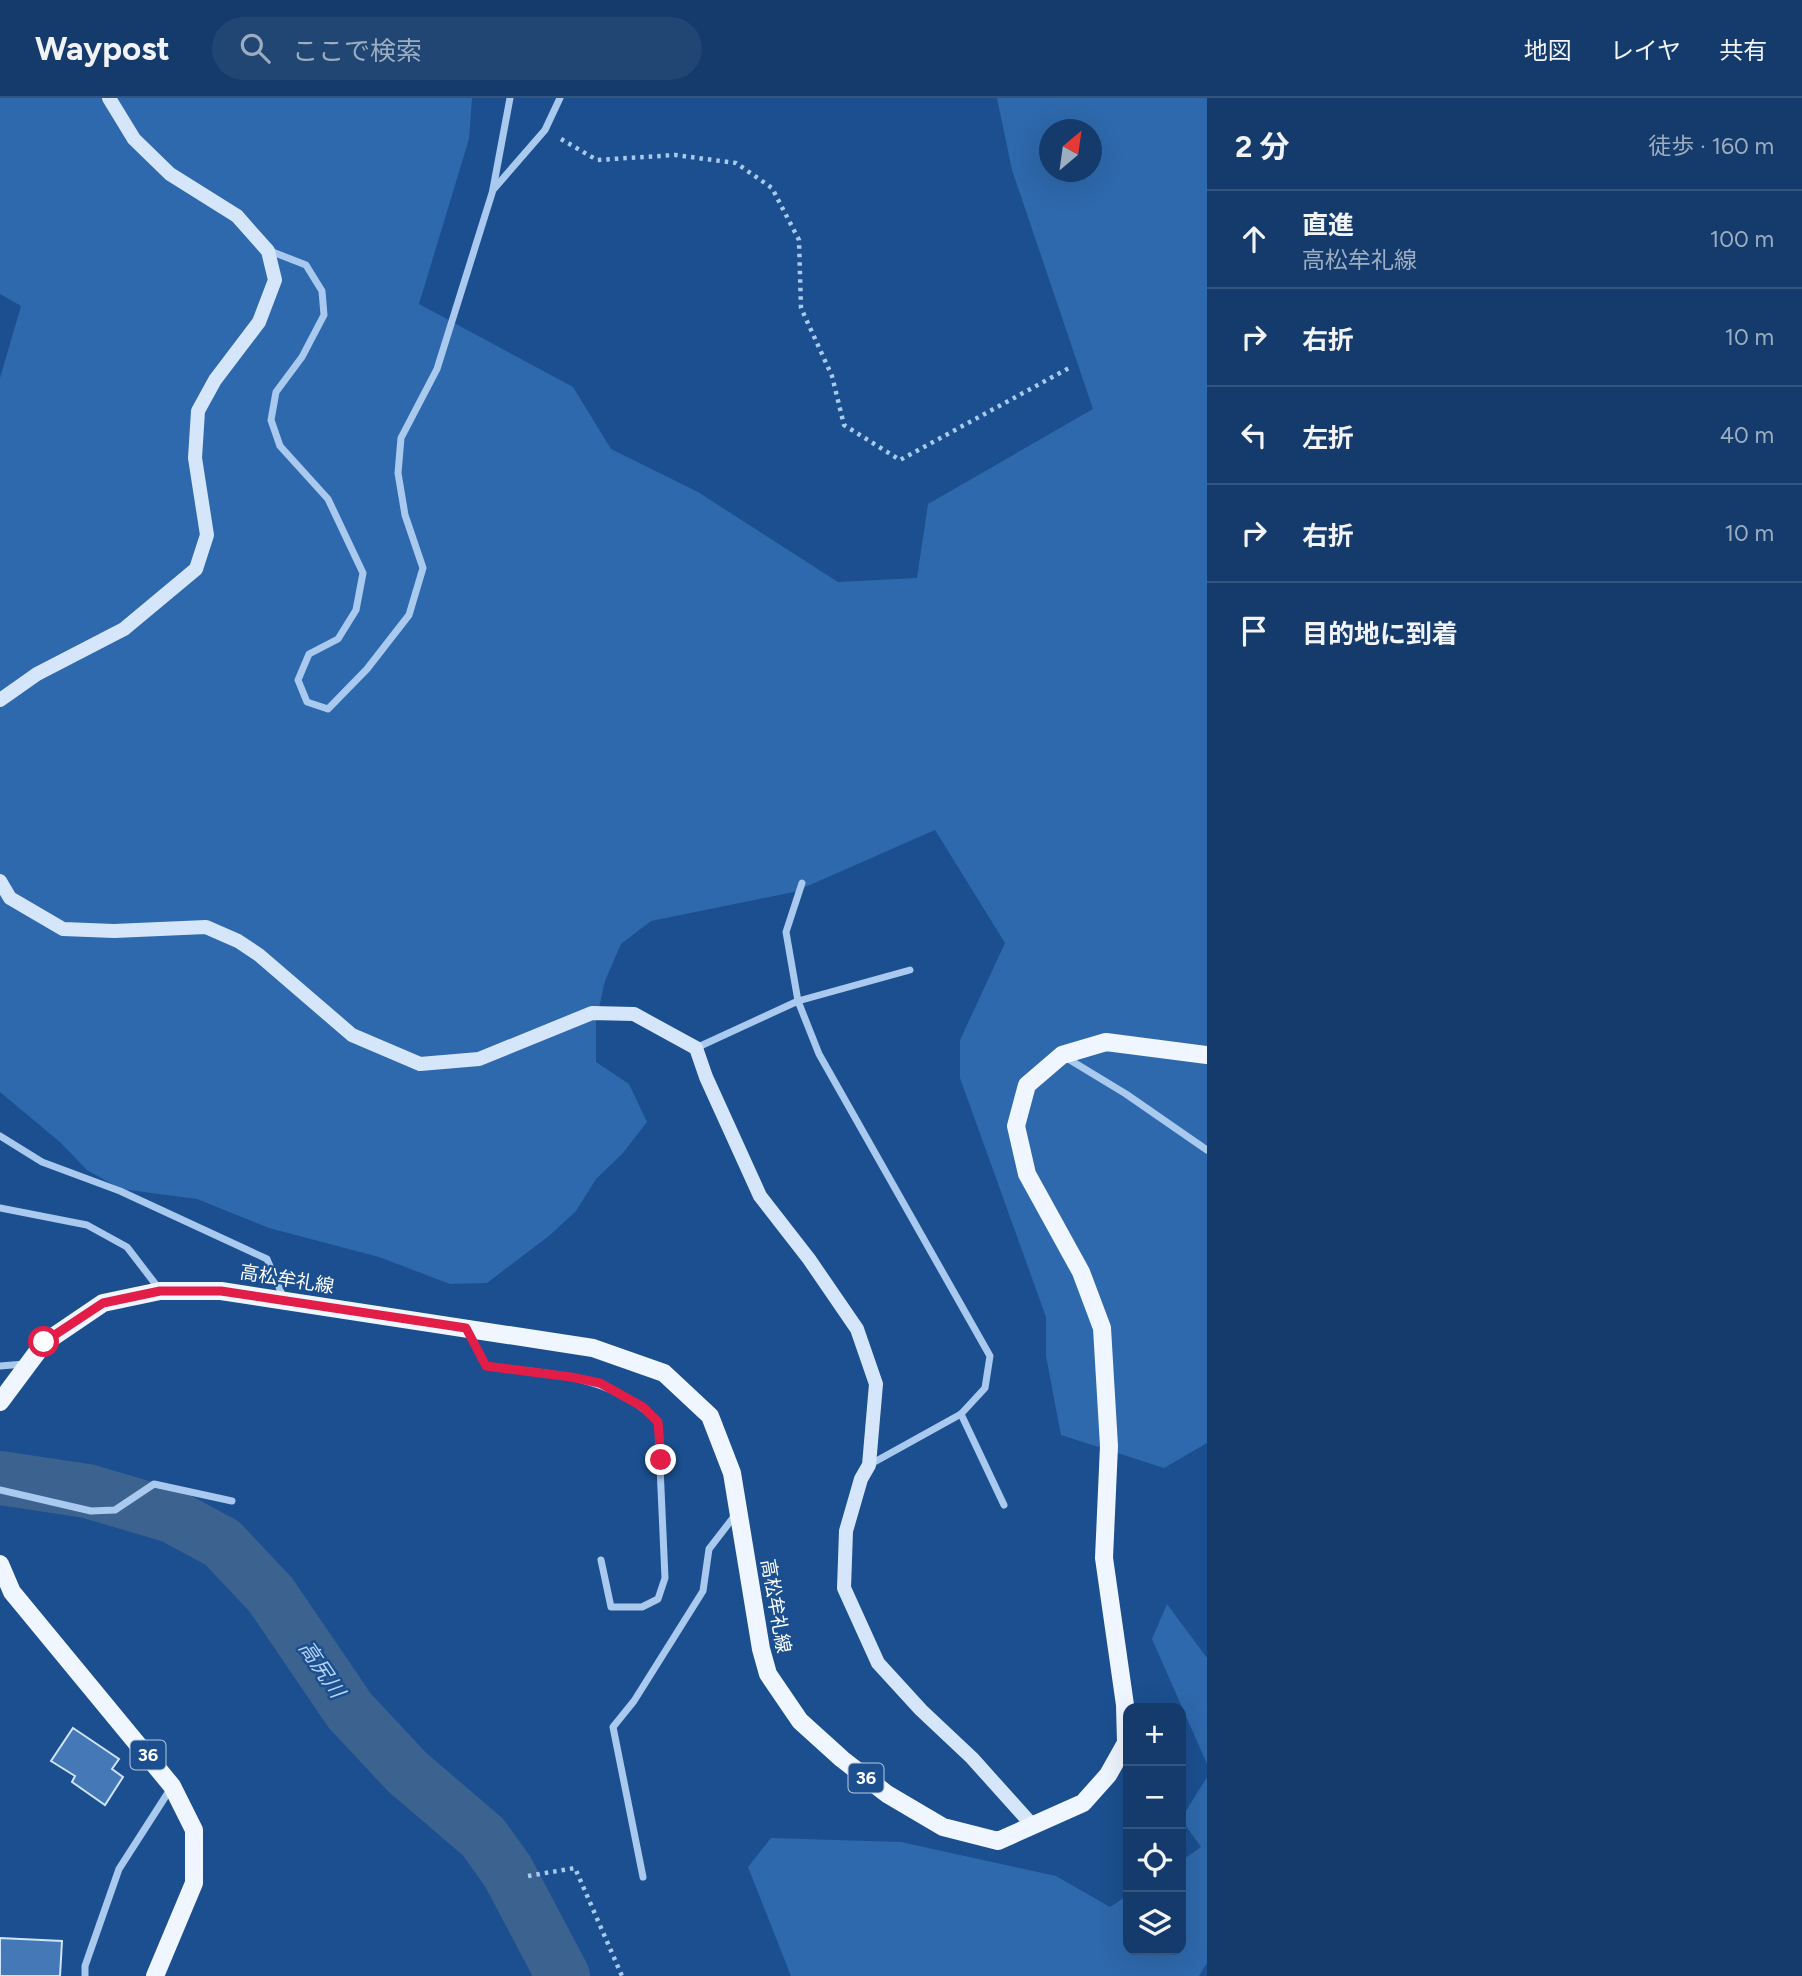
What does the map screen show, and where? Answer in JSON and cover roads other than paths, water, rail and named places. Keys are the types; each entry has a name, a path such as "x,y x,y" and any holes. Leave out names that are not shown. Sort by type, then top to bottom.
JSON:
{"main road":[{"name":"高松牟礼線","path":"0,1402 44,1342 103,1303 160,1291 221,1291 593,1348 664,1373 710,1416 732,1473 761,1649 768,1674 800,1721 842,1759 887,1794 943,1827 999,1841 1083,1803 1108,1775 1126,1744 1125,1705 1104,1558 1109,1446 1102,1328 1081,1272 1027,1174 1016,1126 1027,1085 1062,1055 1107,1042 1207,1055"},
{"name":"36","path":"0,1564 12,1592 172,1786 194,1830 194,1883 155,1976"}],"street":[{"path":"0,700 37,674 124,629 196,569 207,535 195,458 198,411 215,380 259,322 275,280 268,251 237,216 170,174 134,139 109,98"},
{"path":"268,251 306,265 323,290 324,315 302,357 276,392 271,420 280,446 328,499 363,573 356,610 338,639 309,654 298,680 307,702 328,709 367,668 408,615 423,568 405,515 398,473 401,438 437,369 493,190 510,98"},
{"path":"493,190 545,130 560,98"},
{"path":"0,881 10,898 62,929 114,931 206,927 239,941 352,1035 421,1064 479,1059 592,1013 634,1014 696,1048 706,1077 760,1196 809,1259 857,1329 876,1384 869,1465 861,1479 846,1531 845,1588 878,1663 921,1710 972,1758 1033,1826"},
{"path":"802,883 786,932 798,1001 819,1054 990,1356 985,1388 961,1414 869,1465"},
{"path":"696,1048 798,1001 910,970"},
{"path":"1062,1055 1126,1094 1207,1150"},
{"path":"0,1136 42,1162 120,1191 267,1259 284,1300"},
{"path":"0,1208 87,1225 127,1247 160,1291"},
{"path":"466,1328 486,1366 600,1383 643,1407 658,1422 665,1578 658,1599 642,1607 611,1607 601,1560"},
{"path":"0,1366 28,1364"},
{"path":"961,1414 1004,1505"},
{"path":"0,1490 91,1511 115,1510 154,1484 232,1501"},
{"path":"643,1877 613,1727 634,1701 703,1591 709,1549 738,1511"},
{"path":"85,1976 85,1966 119,1869 172,1786"}],"waterway":[{"name":"高尻川","path":"0,1478 87,1491 172,1516 222,1543 271,1595 350,1711 407,1772 483,1837 508,1872 563,1976"}]}
